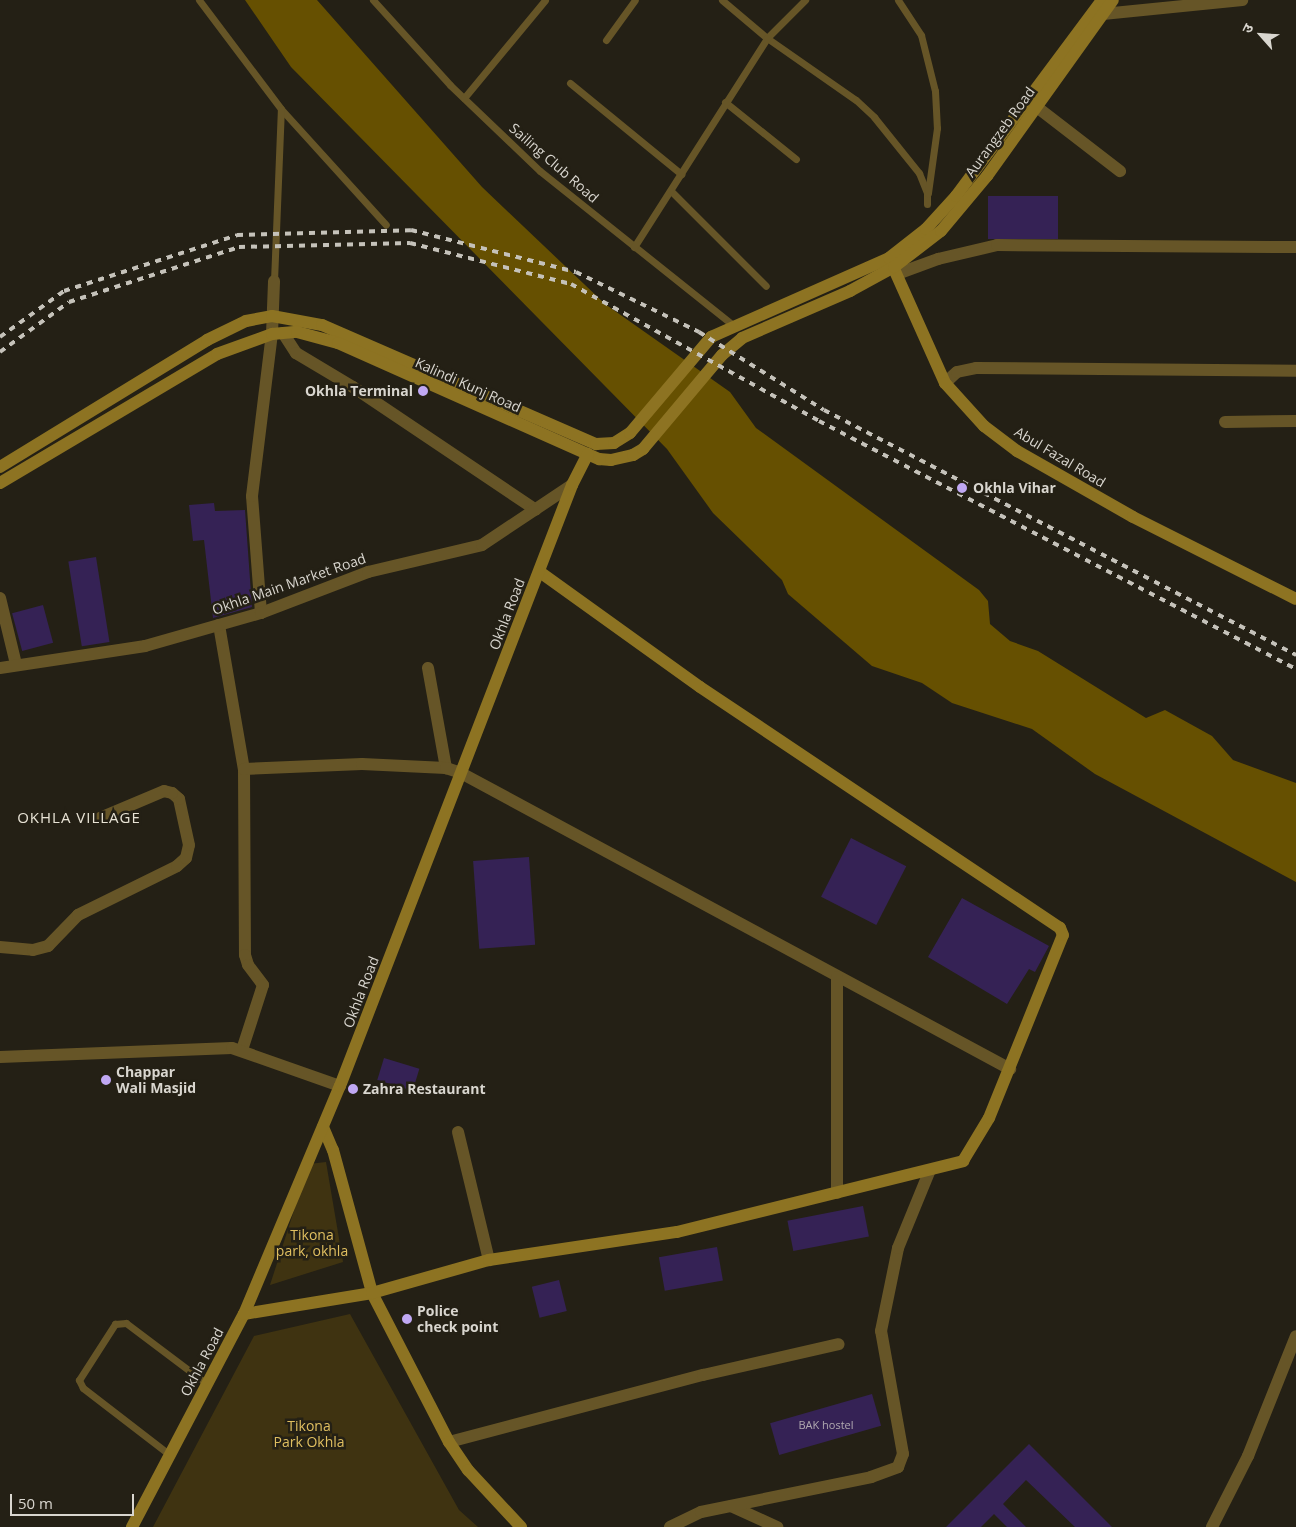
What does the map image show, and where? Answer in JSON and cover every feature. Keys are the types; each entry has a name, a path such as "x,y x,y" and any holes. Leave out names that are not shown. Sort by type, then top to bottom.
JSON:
{"street":[{"name":"Aurangzeb Road","path":"1096,15 1102,0"},
{"name":"Aurangzeb Road","path":"893,266 937,218 1032,104 1096,15 1113,0"},
{"path":"1096,15 1242,0"},
{"path":"1032,104 1120,171"},
{"path":"893,266 938,259 997,246 1296,247"},
{"name":"Kalindi Kunj Road","path":"0,466 207,340 246,321 272,316 322,325 596,444 614,443 630,433 694,354 711,337 807,296 893,266"},
{"name":"Kalindi Kunj Road","path":"0,484 217,354 277,334 313,335 338,343 588,454 611,460 633,455 643,449 709,370 742,338 815,308 893,266"},
{"name":"Abul Fazal Road","path":"893,266 945,383 984,426 1017,452 1133,517 1296,599"},
{"path":"261,613 252,496 277,334 272,316 274,281"},
{"path":"807,296 815,308"},
{"path":"277,334 296,353 353,387 536,510"},
{"path":"945,383 957,372 976,368 1296,371"},
{"path":"1225,422 1296,421"},
{"name":"Okhla Road","path":"132,1527 244,1314 340,1086 572,485 588,454"},
{"name":"Okhla Main Market Road","path":"0,668 16,664 144,646 261,613 368,572 482,545 572,485"},
{"path":"244,1314 372,1293 489,1260 677,1232 957,1164 968,1156 989,1118 1010,1069 1063,935 1062,930 700,687 540,572"},
{"path":"0,598 16,664"},
{"path":"219,625 244,769 245,955 248,965 263,985 242,1050"},
{"path":"428,668 446,768"},
{"path":"244,769 362,764 446,768 461,773 836,977 1010,1069"},
{"path":"0,947 33,950 48,946 78,915 177,866 186,858 189,845 179,799 172,794 164,792 100,818"},
{"path":"836,977 837,1193"},
{"path":"0,1057 212,1048 242,1050 340,1086"},
{"path":"323,1126 333,1150 372,1293 449,1442 468,1470 521,1527"},
{"path":"458,1132 489,1260"},
{"path":"670,1527 701,1512 871,1477 898,1467 902,1454 882,1331 898,1248 930,1170"},
{"path":"1212,1527 1248,1456 1296,1336"},
{"path":"449,1442 703,1375 839,1344"},
{"path":"731,1506 777,1527"}],"lane":[{"path":"199,0 281,109 386,225"},
{"name":"Sailing Club Road","path":"373,0 464,98 540,171 734,326"},
{"path":"464,98 545,0"},
{"path":"606,40 635,0"},
{"path":"722,0 767,38 856,100 906,153 928,193"},
{"path":"634,248 671,191 724,102 767,38 805,0"},
{"path":"898,0 921,35 935,91 936,128 927,204"},
{"path":"570,83 681,174"},
{"path":"724,102 796,159"},
{"path":"274,281 281,109"},
{"path":"671,191 766,286"},
{"path":"170,1455 83,1388 79,1380 115,1324 126,1324 207,1384"}],"green space":[{"name":"Tikona park, okhla","path":"326,1162 343,1262 270,1285 309,1164"},
{"name":"Tikona Park Okhla","path":"350,1314 459,1510 478,1527 153,1527 254,1336"}],"shaded area":[{"path":"245,0 317,0 482,187 605,304 730,392 756,428 979,590 988,601 990,624 1010,641 1038,651 1146,718 1165,710 1212,736 1233,760 1296,783 1296,882 1095,774 1032,729 952,703 922,683 872,666 788,594 782,580 713,513 667,449 291,67"}],"building":[{"path":"988,196 1058,196 1058,239 988,239"},
{"path":"214,503 215,511 245,510 252,607 213,618 204,540 193,541 189,505"},
{"path":"96,557 109,642 82,646 68,561"},
{"path":"43,605 53,643 22,651 12,613"},
{"path":"851,838 906,866 876,925 821,897"},
{"path":"529,857 535,945 479,949 473,861"},
{"path":"962,898 1049,946 1035,972 1029,969 1007,1004 928,957"},
{"path":"384,1058 419,1069 413,1091 377,1080"},
{"path":"863,1206 869,1236 793,1251 787,1221"},
{"path":"717,1247 723,1280 665,1291 659,1257"},
{"path":"559,1280 567,1311 540,1318 532,1287"},
{"path":"872,1394 881,1426 779,1455 770,1423"},
{"path":"1029,1444 1112,1527 1075,1527 1026,1480 1003,1504 1026,1527 1007,1527 994,1514 981,1527 946,1527"}],"railway":[{"path":"0,337 64,291 237,235 411,230 576,272 699,332 824,410 1296,655"},
{"path":"0,352 69,302 239,247 410,243 571,284 819,421 1296,669"}],"place":[{"name":"Okhla Terminal","path":"423,391"},
{"name":"Okhla Vihar","path":"962,488"},
{"name":"Chappar Wali Masjid","path":"106,1080"},
{"name":"Zahra Restaurant","path":"353,1089"},
{"name":"Police check point","path":"407,1319"}],"district":[{"name":"OKHLA VILLAGE","path":"79,818"}]}
